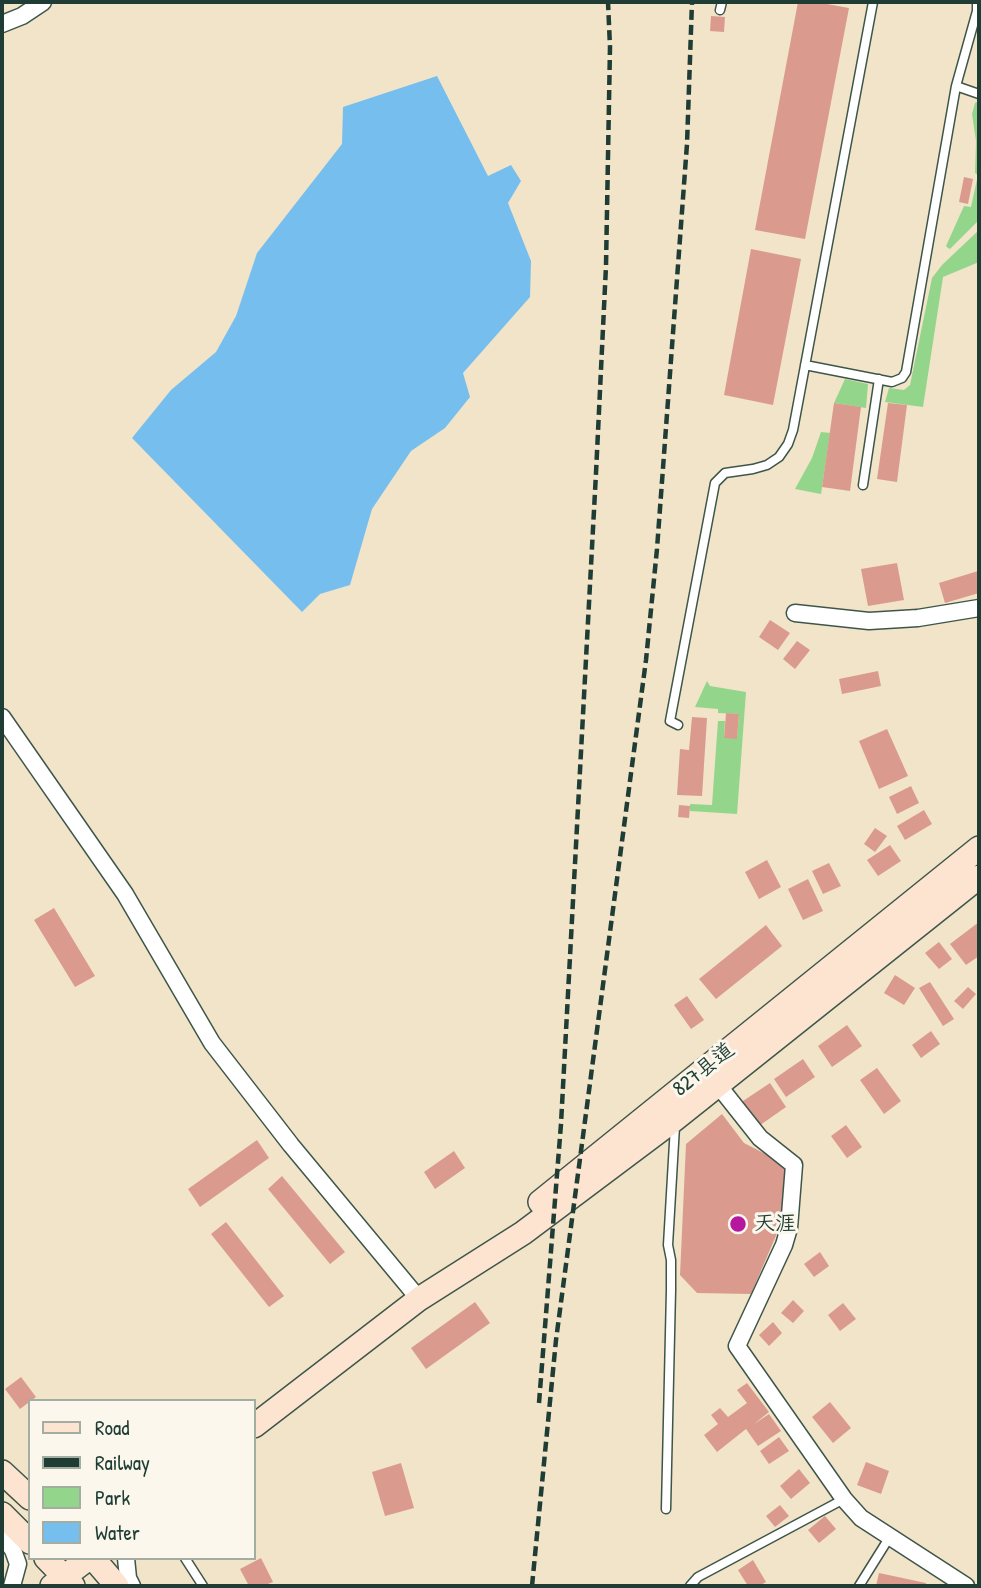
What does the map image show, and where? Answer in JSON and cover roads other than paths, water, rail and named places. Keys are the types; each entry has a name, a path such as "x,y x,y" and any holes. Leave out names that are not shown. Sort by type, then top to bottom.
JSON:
{"main road":[{"name":"827县道","path":"256,1424 425,1295 979,848"},
{"name":"827县道","path":"425,1295 523,1233 675,1119 979,877"},
{"path":"2,1514 28,1540"},
{"path":"47,1560 63,1583 89,1560"},
{"path":"93,1560 117,1586"}],"street":[{"path":"2,24 22,16 43,2"},
{"path":"796,613 869,621 918,618 979,608"},
{"path":"2,717 125,894 212,1043 291,1145 425,1295"},
{"path":"718,1085 760,1138 794,1165 789,1228 784,1245 737,1346 844,1499 861,1518 966,1586"},
{"path":"2,1535 13,1550 18,1564 12,1586"},
{"path":"126,1560 128,1578 132,1586"}],"lane":[{"path":"678,725 670,721 715,483 725,473 767,465 779,457 793,430 873,2"},
{"path":"805,365 898,381 906,372 956,86 977,10 976,2"},
{"path":"956,86 979,94"},
{"path":"863,485 879,379"},
{"path":"666,1509 671,1280 668,1245 675,1119"},
{"path":"690,1586 698,1577 844,1499"},
{"path":"859,1586 889,1538"},
{"path":"186,1560 203,1586"}],"water":[{"path":"437,76 488,176 511,165 521,181 508,203 531,261 530,297 463,373 470,397 445,428 411,451 372,509 350,585 320,594 302,612 132,438 171,390 216,352 236,316 257,253 342,144 343,107"}],"railway":[{"path":"539,1403 561,1124 596,473 606,266 610,47 608,2"},
{"path":"532,1586 556,1340 646,660 657,549 687,144 692,2"}],"place":[{"name":"天涯","path":"738,1224"}]}
